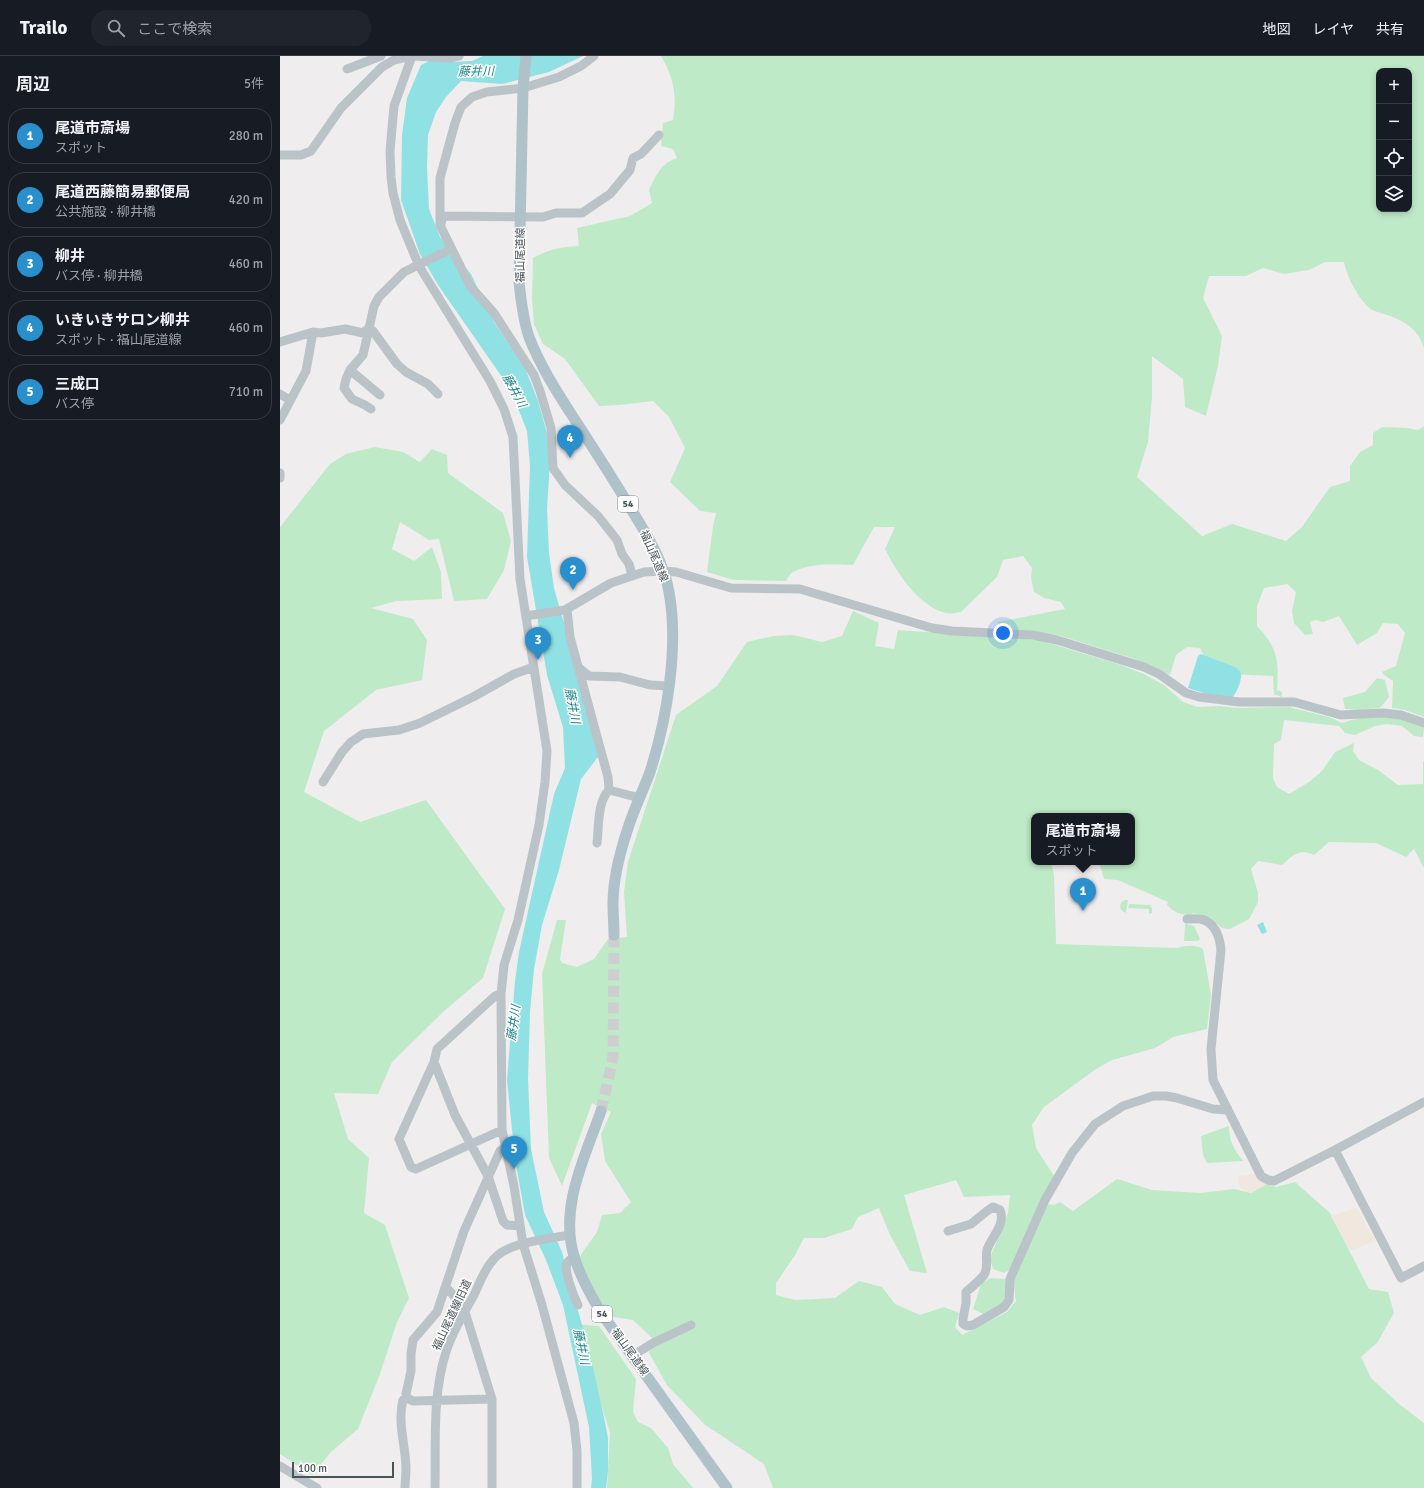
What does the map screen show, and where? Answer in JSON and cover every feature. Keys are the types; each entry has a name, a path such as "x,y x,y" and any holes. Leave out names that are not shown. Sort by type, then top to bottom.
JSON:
{"main road":[{"name":"福山尾道線","path":"526,56 523,85 520,217 519,282 522,310 529,336 549,380 620,490 650,540 663,571 669,591 673,645 669,686 661,732 650,772 628,828 618,866 613,902 614,935"},
{"name":"福山尾道線","path":"601,1111 576,1184 565,1236 584,1284 602,1314 727,1488"}],"street":[{"path":"347,69 381,56"},
{"path":"280,155 301,156 311,151 341,108 382,67 394,60 412,56 450,58 459,56"},
{"path":"412,56 394,106 390,151 393,193 400,220 419,266 490,381 504,409 513,437 520,579 547,751 546,782 539,825 518,920 504,966 501,994 502,1130 514,1186 520,1226 527,1243 574,1423 577,1451 576,1488"},
{"path":"594,56 581,66 559,77 487,92 472,97 461,107 455,123 440,178 440,225 470,286 494,313 534,375 551,428 553,468 565,485 598,516 617,540 622,554 629,564 632,575"},
{"path":"440,225 442,224 443,216 543,217 556,213 582,213 610,194 630,170 633,158 641,154 659,135"},
{"path":"370,409 352,399 344,388 350,370 363,355 374,306 379,297 404,272 419,266 451,249"},
{"path":"280,342 313,332 321,333 345,329 362,333 369,328"},
{"path":"369,328 373,331 397,364 406,372 428,384 438,394"},
{"path":"280,420 306,371 313,332"},
{"path":"350,370 380,395"},
{"path":"534,375 549,380"},
{"path":"280,394 290,400"},
{"path":"280,473 280,478"},
{"path":"526,616 564,610 611,582 632,575 644,572 676,572 731,588 800,589 932,628 952,631 1033,635 1057,640 1144,667 1159,674 1186,693 1199,697 1239,702 1294,702 1341,715 1383,713 1401,715 1424,723"},
{"path":"564,610 608,777 609,790 605,794 601,805 597,843"},
{"path":"323,782 342,752 351,742 364,734 399,730 420,723 473,697 514,674 534,667"},
{"path":"578,667 589,676 620,677 650,685 669,686"},
{"path":"609,790 640,798"},
{"path":"1187,919 1204,920 1212,926 1220,939 1221,950 1211,1049 1213,1080 1261,1176 1268,1180 1274,1181 1424,1102"},
{"path":"501,994 495,996 437,1049 434,1062 399,1139 411,1168 416,1169 502,1130"},
{"path":"434,1062 455,1115 488,1176 503,1221 507,1225 520,1226"},
{"path":"948,1231 971,1224 993,1207 1000,1210 1002,1216 999,1227 987,1251 987,1265 984,1274 966,1292 963,1324 967,1326 973,1325 1004,1306 1009,1300 1010,1279 1046,1200 1072,1153 1095,1124 1123,1106 1153,1096 1166,1096 1212,1109 1227,1110"},
{"path":"407,1398 406,1394 411,1371 413,1340 436,1312 446,1287 464,1231 500,1151 506,1147"},
{"path":"1335,1150 1401,1278 1424,1266"},
{"name":"福山尾道線旧道","path":"435,1488 436,1399 446,1351 459,1322 489,1264 502,1252 527,1243 565,1236"},
{"path":"574,1257 568,1261 566,1266 572,1293 578,1305"},
{"path":"446,1287 462,1305 465,1312 492,1399 492,1488"},
{"path":"632,1356 653,1343 691,1325"},
{"path":"407,1398 412,1401 436,1399 492,1399"},
{"path":"405,1488 406,1469 402,1405 403,1400 407,1398"},
{"path":"280,1467 317,1488"}],"green space":[{"path":"661,56 1424,56 1424,348 1418,336 1405,323 1394,317 1372,310 1367,306 1354,288 1344,262 1325,262 1309,270 1284,274 1263,268 1246,276 1209,276 1203,298 1222,336 1218,366 1206,416 1185,407 1183,379 1152,356 1152,397 1148,442 1137,477 1202,536 1232,524 1286,541 1302,527 1330,487 1350,481 1350,466 1360,452 1373,445 1373,433 1382,427 1418,430 1424,426 1424,717 1405,710 1392,708 1393,681 1382,672 1396,666 1405,633 1398,624 1383,623 1377,633 1357,645 1339,616 1323,622 1316,620 1310,622 1313,634 1305,635 1294,623 1292,611 1296,592 1287,584 1264,588 1257,606 1257,626 1269,641 1276,655 1278,671 1277,690 1282,692 1282,697 1274,694 1273,676 1231,674 1217,660 1204,656 1200,648 1187,647 1176,655 1170,675 1135,659 1058,635 1032,631 998,629 998,622 1065,609 1061,602 1044,598 1034,592 1031,578 1032,568 1023,556 1003,560 997,577 961,612 945,613 935,609 917,596 909,587 885,549 895,527 874,527 853,565 830,564 807,567 790,574 786,581 734,580 707,572 716,513 700,511 670,482 685,448 669,417 653,401 599,406 565,359 543,344 534,324 532,298 533,258 555,249 579,246 577,228 630,216 652,203 649,190 657,174 667,163 677,158 673,149 661,146 663,123 673,120 675,103 672,79"},
{"path":"375,447 403,452 420,462 432,449 447,455 448,473 503,513 511,541 504,570 487,599 454,601 439,539 429,540 400,522 392,549 414,561 432,547 441,572 442,599 396,601 371,608 413,619 427,640 422,680 376,690 324,731 304,792 360,822 426,800 505,909 483,978 443,1012 392,1062 378,1094 334,1093 348,1139 369,1158 364,1213 385,1225 409,1298 397,1322 380,1374 358,1429 331,1452 312,1475 280,1454 280,527 330,464 346,454"},
{"path":"853,611 879,623 875,646 894,649 898,630 1039,640 1118,664 1144,674 1164,685 1183,702 1198,707 1289,707 1329,717 1342,723 1385,715 1400,718 1424,728 1423,737 1414,736 1402,726 1387,724 1375,726 1355,735 1345,733 1339,726 1284,720 1281,740 1274,744 1273,778 1277,787 1289,794 1309,782 1322,771 1335,752 1354,743 1353,751 1359,760 1378,770 1398,785 1423,784 1424,761 1424,868 1414,849 1406,857 1376,843 1329,842 1314,855 1300,852 1282,865 1258,861 1251,869 1258,893 1258,902 1249,919 1230,929 1222,928 1210,918 1193,913 1192,915 1185,915 1178,913 1167,905 1168,902 1118,880 1104,879 1100,865 1135,865 1135,813 1031,813 1031,865 1052,865 1054,876 1056,944 1178,948 1191,946 1203,949 1211,995 1207,1029 1173,1037 1155,1048 1112,1060 1096,1069 1044,1107 1032,1125 1036,1148 1054,1176 1014,1267 1004,1273 993,1269 990,1258 1008,1213 1010,1195 964,1197 956,1180 904,1195 927,1273 910,1271 890,1235 879,1208 858,1217 852,1229 824,1238 804,1238 795,1255 776,1283 776,1295 795,1300 835,1298 859,1281 882,1287 895,1304 920,1315 944,1307 959,1313 955,1327 962,1335 1007,1312 1016,1301 1013,1280 1047,1204 1054,1205 1060,1202 1073,1211 1117,1179 1152,1190 1200,1193 1234,1189 1251,1193 1267,1184 1276,1187 1295,1182 1330,1213 1369,1289 1388,1292 1394,1313 1377,1343 1361,1357 1371,1378 1399,1404 1424,1423 1424,1488 773,1488 764,1464 704,1424 667,1385 649,1353 652,1338 633,1320 607,1316 575,1269 582,1253 597,1232 602,1215 620,1213 631,1202 605,1161 601,1134 611,1112 592,1103 562,1186 549,1158 542,974 557,920 566,920 560,959 562,963 577,967 594,959 608,939 627,937 624,892 628,862 676,715 717,686 747,642 773,636 793,635 822,642 842,636"},
{"path":"1377,678 1385,680 1389,697 1380,708 1359,710 1345,709 1343,698 1365,692"},
{"path":"1125,900 1128,900 1126,913 1122,911 1120,906"},
{"path":"1129,904 1150,905 1152,908 1152,913 1149,914 1149,909 1128,908"},
{"path":"1185,924 1188,924 1188,926 1194,926 1200,939 1198,941 1184,941"},
{"path":"1229,1126 1230,1137 1233,1145 1243,1161 1207,1163 1203,1155 1201,1136"},
{"path":"990,1278 1006,1279 1006,1291 1003,1303 983,1314 973,1309 981,1284"},
{"path":"574,1324 599,1326 636,1379 633,1412 638,1422 651,1428 668,1448 673,1464 693,1488 607,1488 610,1432"}],"sand":[{"path":"1254,1174 1267,1184 1251,1193 1242,1189 1237,1181 1239,1176"},
{"path":"1357,1208 1375,1241 1350,1251 1331,1216"}],"water":[{"name":"藤井川","path":"483,56 583,56 549,72 502,84 461,81 446,97 436,112 428,135 427,167 429,209 440,237 471,274 494,322 525,368 538,401 547,433 550,463 547,509 549,553 554,588 601,753 581,779 559,870 542,925 534,969 530,1012 528,1079 531,1149 544,1212 562,1252 590,1354 605,1422 608,1438 608,1471 606,1488 591,1488 592,1478 589,1427 563,1305 546,1260 525,1215 515,1159 507,1080 515,981 519,952 554,794 565,768 563,727 547,675 527,557 530,466 527,431 511,390 438,285 420,254 401,200 402,135 407,98 421,65 431,60 452,62 472,61"},
{"path":"1201,654 1235,667 1241,672 1239,685 1232,698 1210,695 1188,688 1198,656"},
{"path":"1263,922 1267,932 1262,934 1257,925"}],"tunnel":[{"path":"601,1111 613,1058 614,935"}],"place":[{"name":"いきいきサロン柳井","path":"570,458"},
{"name":"尾道西藤簡易郵便局","path":"573,590"},
{"name":"柳井","path":"538,660"},
{"name":"尾道市斎場","path":"1083,911"},
{"name":"三成口","path":"514,1169"}]}
